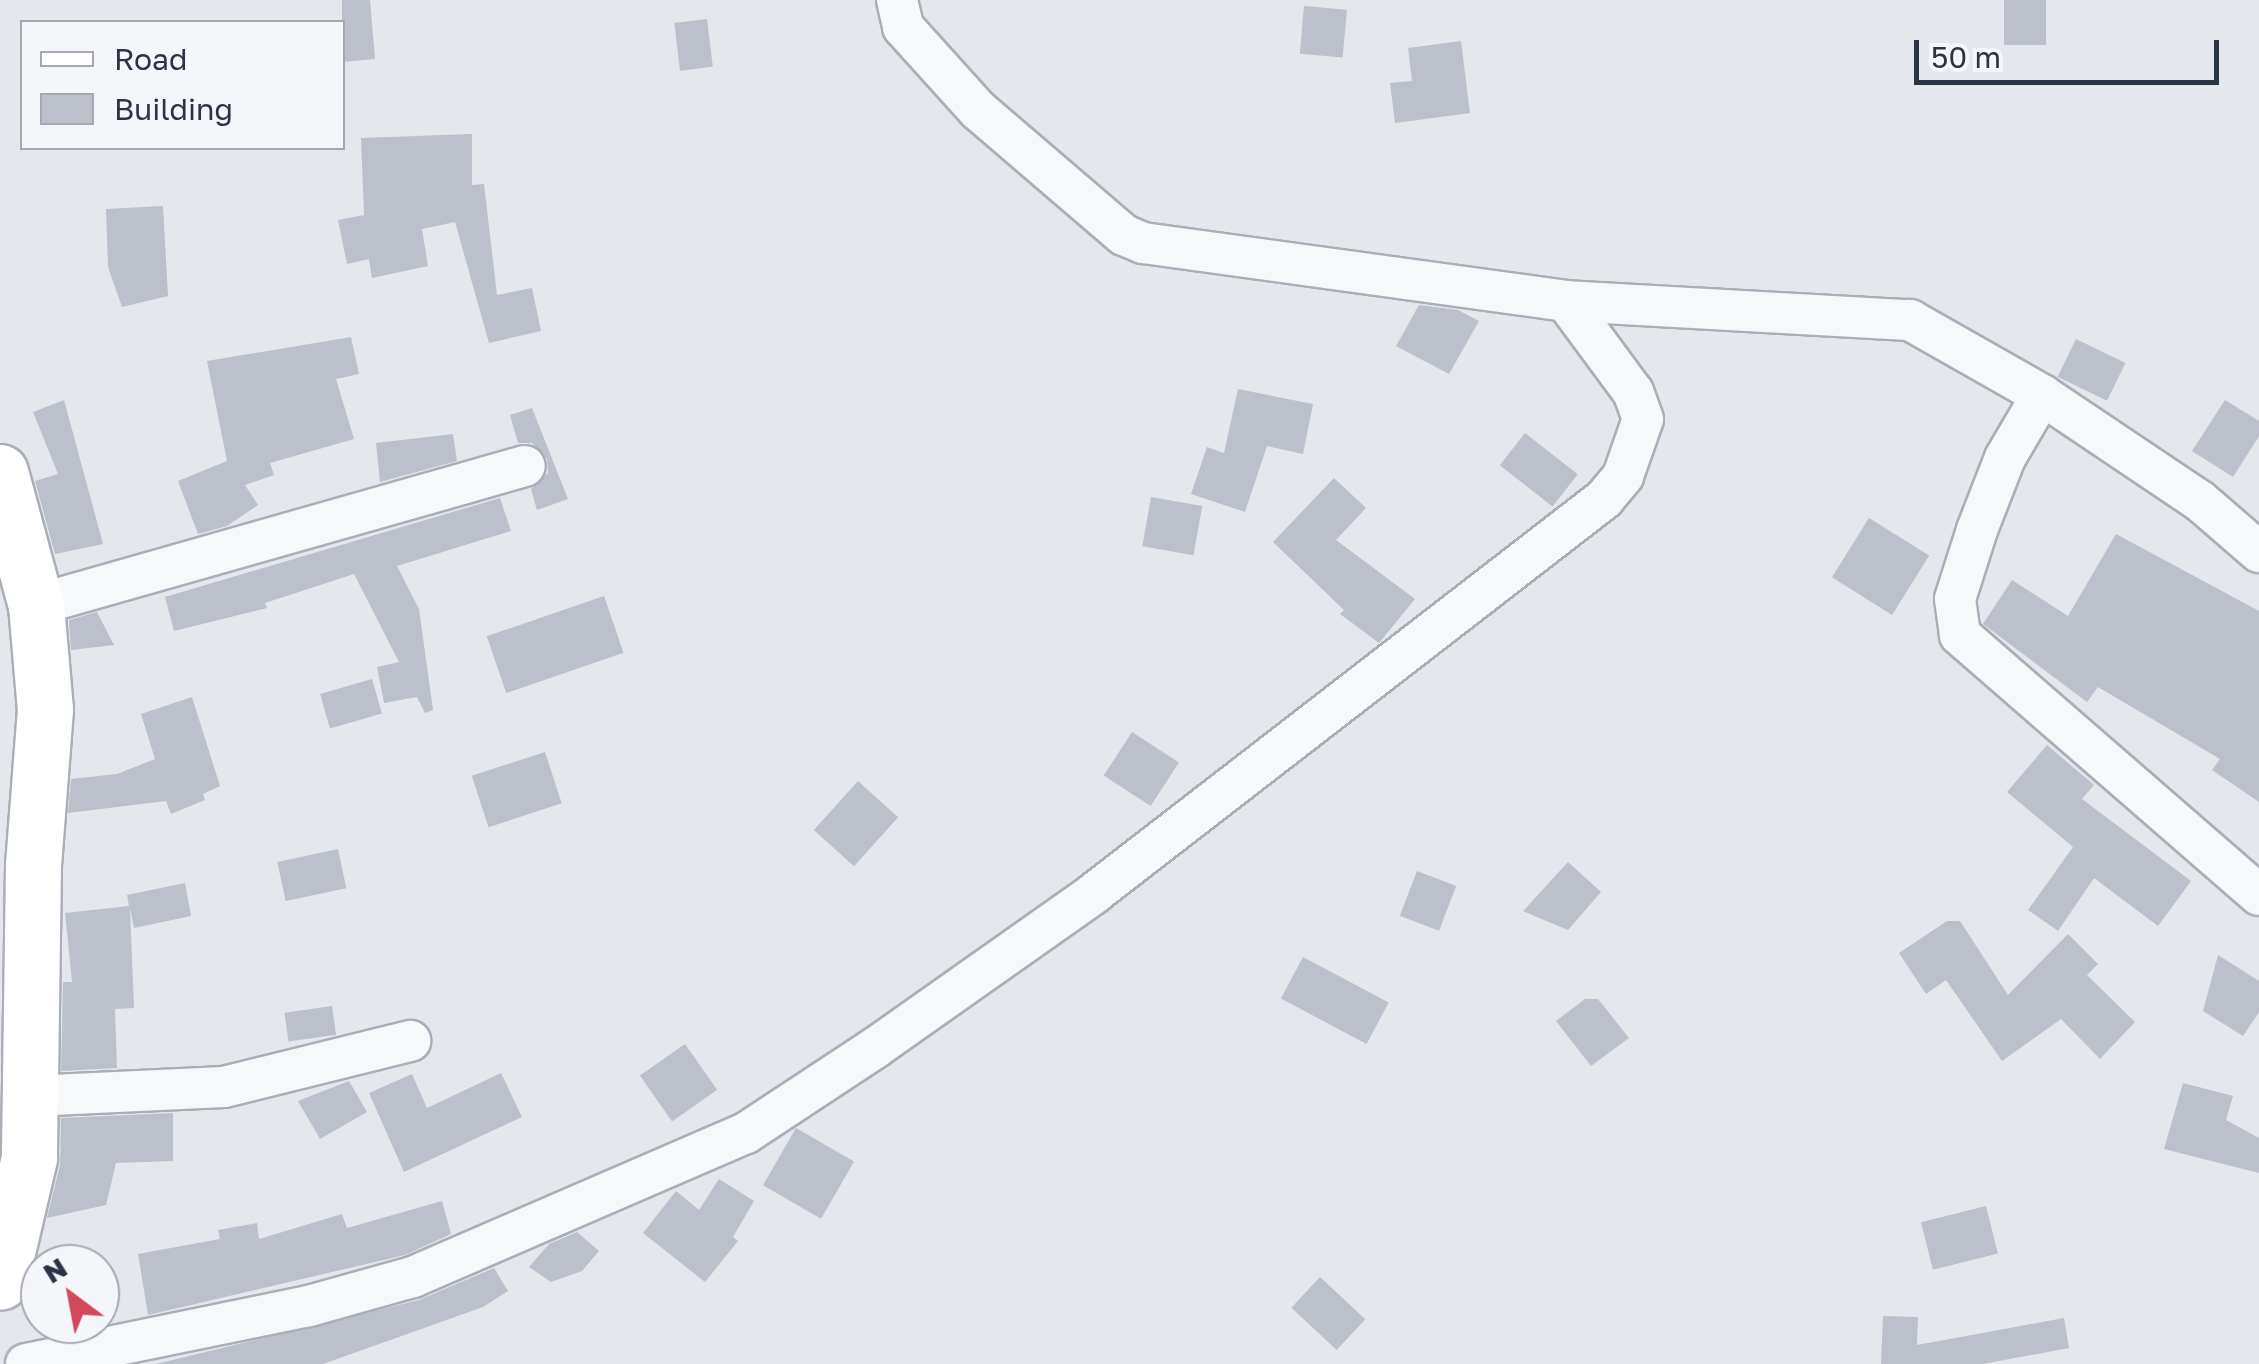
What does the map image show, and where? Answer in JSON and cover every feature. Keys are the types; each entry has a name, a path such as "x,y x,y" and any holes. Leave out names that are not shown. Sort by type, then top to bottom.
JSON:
{"street":[{"path":"896,0 903,27 978,110 1124,235 1566,300 1910,320 2042,395 2200,501 2259,552"},
{"path":"26,1364 309,1306 414,1277 746,1133 875,1048 1093,894 1604,499 1623,476 1643,419 1634,392 1566,300"},
{"path":"2042,395 2006,458 1977,530 1955,598 1960,635 2259,894"},
{"path":"36,605 526,466"},
{"path":"0,472 36,605 45,709 32,865 31,1096 23,1202 0,1282"},
{"path":"31,1096 188,1093 410,1040"}],"building":[{"path":"342,0 370,0 375,59 345,62"},
{"path":"2004,0 2046,0 2046,45 2004,45"},
{"path":"1304,6 1347,10 1343,58 1300,54"},
{"path":"707,19 713,67 680,71 674,23"},
{"path":"1461,41 1470,113 1395,123 1390,83 1412,81 1408,48"},
{"path":"472,134 472,185 484,184 497,295 532,288 541,331 489,343 455,222 422,229 428,266 372,278 369,259 347,264 338,220 364,215 361,138"},
{"path":"163,206 168,296 122,307 108,267 106,209"},
{"path":"1419,305 1458,310 1479,321 1449,374 1396,346"},
{"path":"351,337 359,374 336,379 354,439 270,463 274,475 245,485 258,505 227,526 198,534 178,481 227,461 207,361"},
{"path":"2076,339 2125,363 2107,401 2058,377"},
{"path":"1238,389 1313,404 1303,454 1267,446 1245,512 1191,494 1207,447 1224,453"},
{"path":"64,400 103,544 55,554 35,481 58,474 33,412"},
{"path":"2225,400 2259,421 2259,436 2233,477 2192,451"},
{"path":"532,408 568,499 537,510 531,489 548,473 547,459 532,443 518,443 510,415"},
{"path":"1525,433 1578,474 1553,507 1500,465"},
{"path":"453,434 457,461 380,482 376,443"},
{"path":"1334,478 1366,508 1336,540 1415,599 1379,643 1340,614 1344,610 1273,542"},
{"path":"1151,497 1202,506 1194,555 1142,546"},
{"path":"500,498 511,531 397,566 419,609 433,710 425,713 417,697 384,703 377,667 399,662 354,574 265,603 267,608 174,631 165,597"},
{"path":"1869,518 1929,556 1892,615 1832,577"},
{"path":"2116,534 2259,611 2259,802 2212,770 2220,759 2098,687 2087,702 1983,624 2012,580 2068,616"},
{"path":"604,596 624,653 506,693 487,636"},
{"path":"97,612 114,645 71,650 69,620"},
{"path":"372,679 382,714 330,728 320,694"},
{"path":"192,697 220,786 203,794 205,800 171,814 166,801 68,813 71,779 117,774 155,759 141,714"},
{"path":"1132,732 1179,762 1151,806 1104,776"},
{"path":"2047,745 2094,785 2082,799 2191,881 2158,926 2094,878 2058,931 2028,910 2073,847 2007,792"},
{"path":"545,752 562,803 488,827 472,776"},
{"path":"858,781 898,817 854,866 814,830"},
{"path":"338,849 346,888 286,901 277,862"},
{"path":"1568,862 1601,892 1568,930 1523,911"},
{"path":"1417,871 1456,886 1439,931 1400,916"},
{"path":"185,883 191,916 134,928 130,908 134,1008 115,1009 117,1068 61,1071 63,982 72,982 65,913 129,906 127,895"},
{"path":"1947,921 1960,921 2008,995 2068,934 2098,964 2087,975 2135,1022 2100,1059 2061,1019 2002,1061 1946,980 1926,994 1899,953"},
{"path":"2218,955 2259,981 2259,1012 2243,1036 2203,1011"},
{"path":"1303,957 1389,1003 1367,1044 1281,998"},
{"path":"1585,999 1598,999 1629,1038 1591,1066 1556,1021"},
{"path":"332,1006 336,1035 289,1041 284,1013"},
{"path":"685,1044 717,1090 672,1121 640,1076"},
{"path":"501,1073 522,1117 404,1172 369,1093 412,1074 427,1108"},
{"path":"349,1081 367,1112 320,1139 298,1101"},
{"path":"2183,1083 2233,1096 2226,1120 2259,1138 2259,1173 2164,1149"},
{"path":"173,1113 173,1161 116,1163 106,1205 47,1218 60,1165 61,1118"},
{"path":"796,1128 854,1162 821,1219 763,1185"},
{"path":"719,1179 754,1201 733,1237 738,1241 705,1282 643,1233 676,1191 699,1210"},
{"path":"442,1201 451,1234 405,1255 148,1315 138,1254 220,1239 218,1230 257,1223 259,1239 342,1214 347,1228"},
{"path":"1986,1206 1998,1254 1933,1270 1921,1222"},
{"path":"577,1232 599,1251 582,1271 551,1282 529,1267 549,1244"},
{"path":"494,1268 508,1291 483,1307 323,1364 156,1364 419,1300"},
{"path":"1320,1277 1365,1319 1337,1350 1291,1308"},
{"path":"1883,1316 1918,1317 1917,1345 2064,1318 2069,1348 1983,1364 1881,1364"}]}
